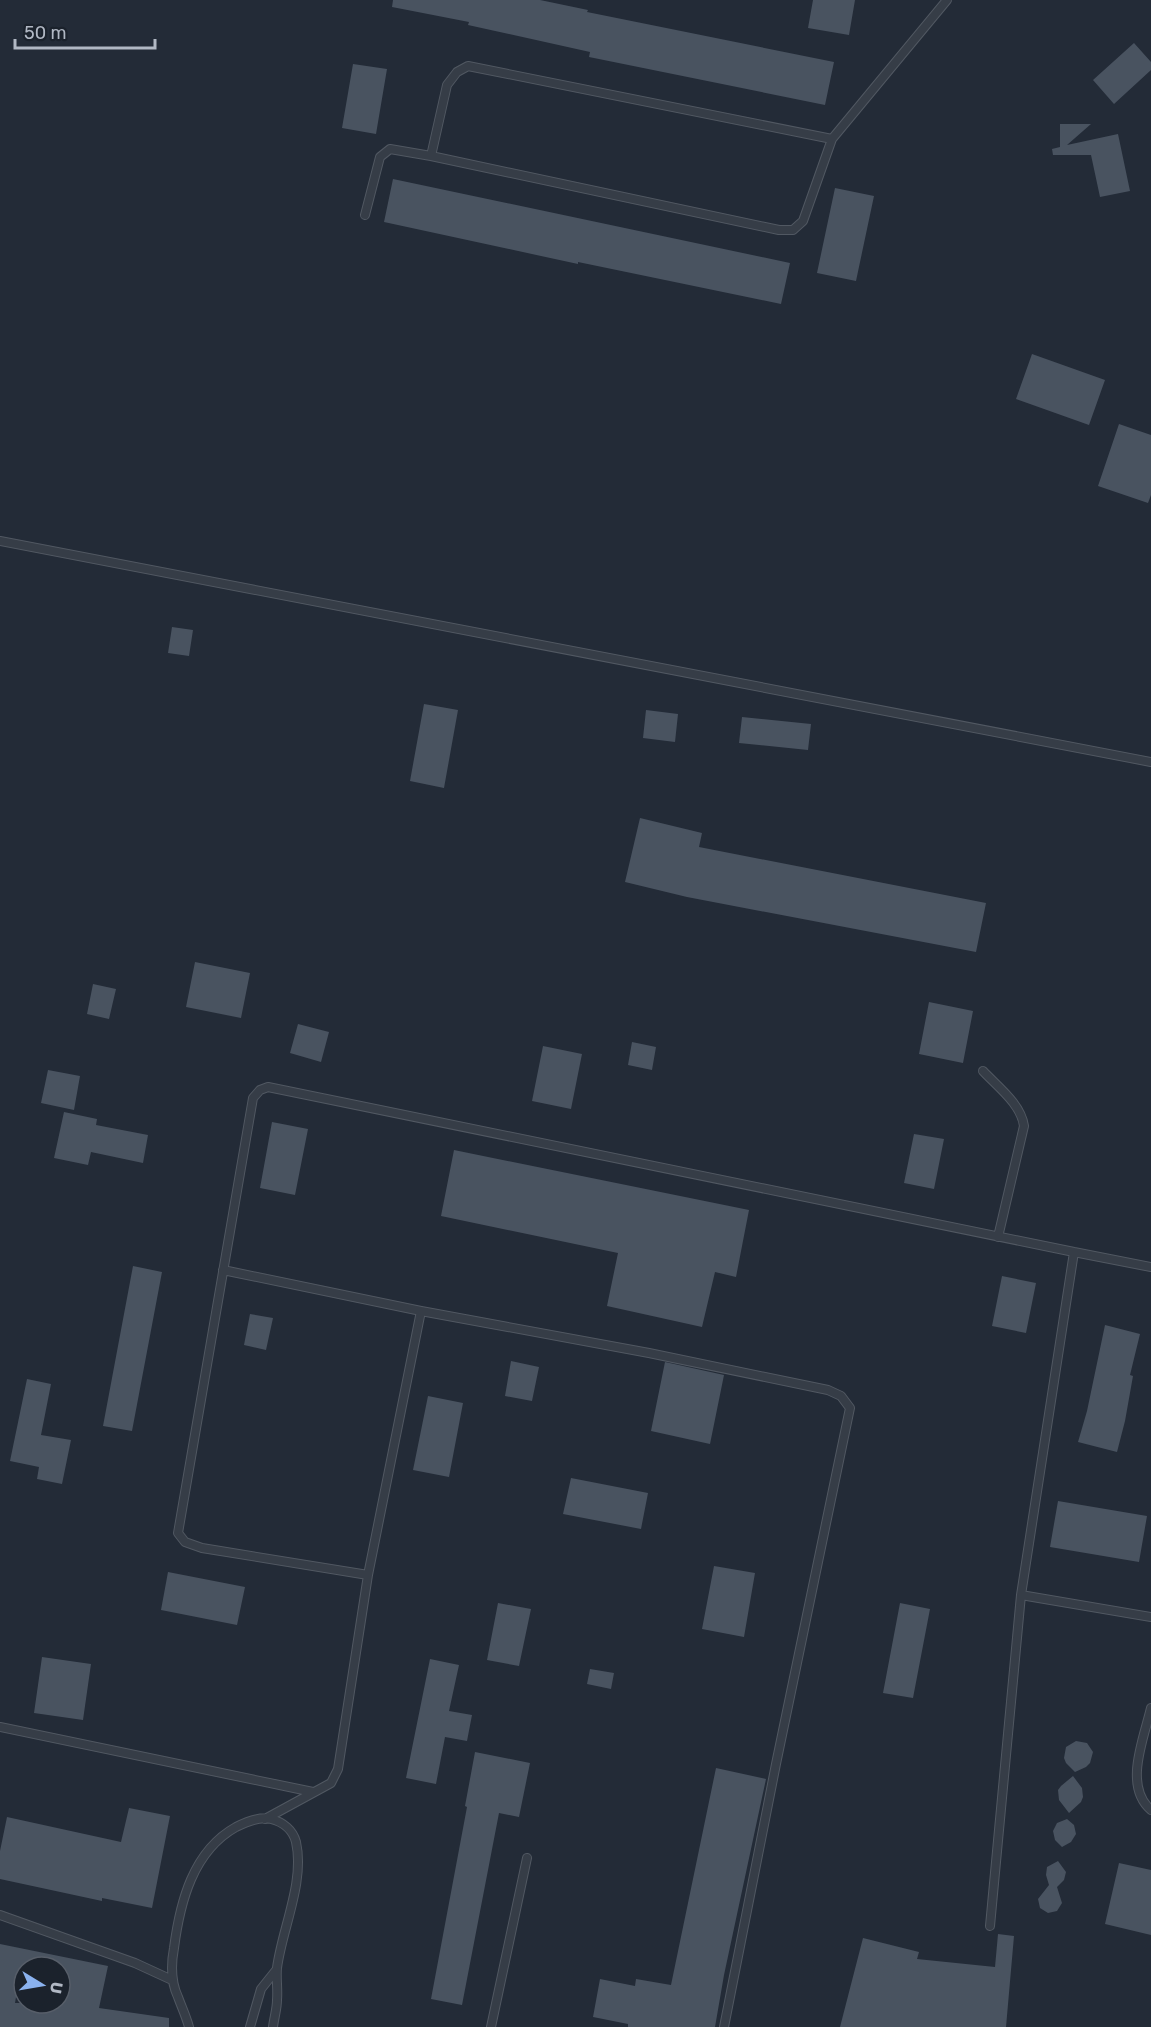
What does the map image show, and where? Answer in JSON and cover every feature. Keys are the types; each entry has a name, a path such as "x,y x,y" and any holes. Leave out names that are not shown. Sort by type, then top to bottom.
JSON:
{"lane":[{"path":"365,215 380,156 390,149 779,230 793,230 803,221 832,139 947,0"},
{"path":"431,156 447,85 457,72 468,66 832,139"},
{"path":"0,541 1151,762"},
{"path":"983,1071 1018,1109 1024,1126 998,1237"},
{"path":"368,1575 202,1548 185,1542 178,1533 253,1098 260,1090 268,1087 1151,1267"},
{"path":"990,1926 1021,1595 1074,1252"},
{"path":"223,1270 828,1390 841,1396 850,1407 724,2027"},
{"path":"265,1819 331,1783 338,1769 368,1575 421,1311"},
{"path":"1021,1595 1151,1617"},
{"path":"1151,1708 1138,1763 1137,1782 1140,1796 1151,1810"},
{"path":"0,1727 313,1792"},
{"path":"189,2027 186,2013 172,1980 173,1950 183,1900 200,1862 222,1835 247,1821 265,1819 283,1823 292,1833 296,1842 298,1866 277,1969 278,2001 273,2027"},
{"path":"491,2027 527,1858"},
{"path":"0,1915 135,1963 172,1980"},
{"path":"250,2027 261,1989 277,1969"}],"building":[{"path":"393,0 540,0 588,10 587,12 834,62 825,105 589,57 590,52 468,25 469,22 392,7"},
{"path":"813,0 855,0 849,35 808,28"},
{"path":"1134,43 1151,62 1151,70 1114,104 1093,80"},
{"path":"353,64 387,69 376,134 342,128"},
{"path":"1060,124 1091,124 1067,145 1118,134 1130,191 1100,197 1091,155 1053,155 1052,149 1060,147"},
{"path":"393,179 790,263 781,304 578,262 578,264 384,222"},
{"path":"835,188 874,196 856,281 817,273"},
{"path":"1032,354 1105,380 1089,425 1016,399"},
{"path":"1119,424 1151,435 1151,495 1148,503 1098,486"},
{"path":"172,627 193,630 189,656 168,653"},
{"path":"424,704 458,710 444,788 410,781"},
{"path":"646,710 678,714 675,742 643,738"},
{"path":"742,717 811,724 808,750 739,743"},
{"path":"640,818 702,833 699,847 986,903 976,952 687,897 625,882"},
{"path":"195,962 250,973 241,1018 186,1007"},
{"path":"93,984 116,989 109,1019 87,1014"},
{"path":"929,1002 973,1011 963,1063 919,1054"},
{"path":"298,1024 329,1032 321,1062 290,1053"},
{"path":"632,1042 656,1047 652,1070 628,1065"},
{"path":"543,1046 582,1054 571,1109 532,1101"},
{"path":"48,1070 80,1076 74,1110 41,1103"},
{"path":"64,1112 97,1119 96,1125 148,1135 143,1163 91,1152 88,1165 54,1158"},
{"path":"272,1122 308,1129 295,1195 260,1188"},
{"path":"914,1134 944,1139 934,1189 904,1183"},
{"path":"454,1150 749,1210 736,1277 715,1272 702,1327 607,1306 618,1253 441,1216"},
{"path":"133,1266 162,1272 132,1431 103,1426"},
{"path":"1002,1276 1036,1283 1026,1333 992,1326"},
{"path":"250,1314 273,1318 266,1350 244,1345"},
{"path":"1105,1325 1140,1334 1130,1375 1133,1376 1117,1452 1078,1442"},
{"path":"511,1361 539,1367 532,1401 505,1396"},
{"path":"665,1362 724,1375 710,1444 651,1431"},
{"path":"27,1379 51,1384 41,1435 71,1440 62,1484 37,1479 39,1467 10,1461"},
{"path":"428,1396 463,1403 449,1477 413,1470"},
{"path":"571,1478 648,1493 641,1529 563,1514"},
{"path":"1058,1501 1147,1516 1139,1562 1050,1547"},
{"path":"714,1566 755,1573 744,1637 702,1629"},
{"path":"168,1572 245,1587 237,1625 161,1610"},
{"path":"498,1603 531,1609 519,1666 487,1660"},
{"path":"900,1603 930,1609 913,1698 883,1693"},
{"path":"42,1657 91,1664 83,1720 34,1713"},
{"path":"430,1659 459,1665 449,1711 472,1715 467,1741 445,1737 436,1784 406,1778"},
{"path":"590,1669 614,1673 611,1689 587,1684"},
{"path":"1076,1741 1087,1743 1093,1752 1090,1763 1075,1772 1064,1758 1066,1747"},
{"path":"475,1752 530,1763 519,1817 499,1813 462,2005 431,1999"},
{"path":"716,1768 766,1779 715,2027 628,2027 628,2024 593,2017 600,1979 635,1986 636,1979 671,1985"},
{"path":"1073,1776 1082,1788 1083,1797 1069,1813 1059,1800 1058,1790"},
{"path":"129,1808 170,1816 152,1908 102,1898 102,1901 0,1879 0,1851 7,1817 121,1842"},
{"path":"1067,1819 1074,1825 1076,1834 1071,1842 1062,1847 1055,1840 1053,1831 1057,1823"},
{"path":"1058,1861 1066,1872 1064,1880 1057,1887 1062,1903 1057,1911 1048,1913 1040,1908 1038,1899 1049,1885 1046,1875 1047,1867"},
{"path":"1119,1863 1151,1870 1151,1935 1105,1924"},
{"path":"998,1934 1014,1936 1006,2027 840,2027 863,1938 919,1952 917,1959 995,1967"},
{"path":"0,1944 54,1955 12,1955 12,2015 72,2015 72,1959 108,1966 99,2008 169,2018 169,2027 0,2027"}]}
